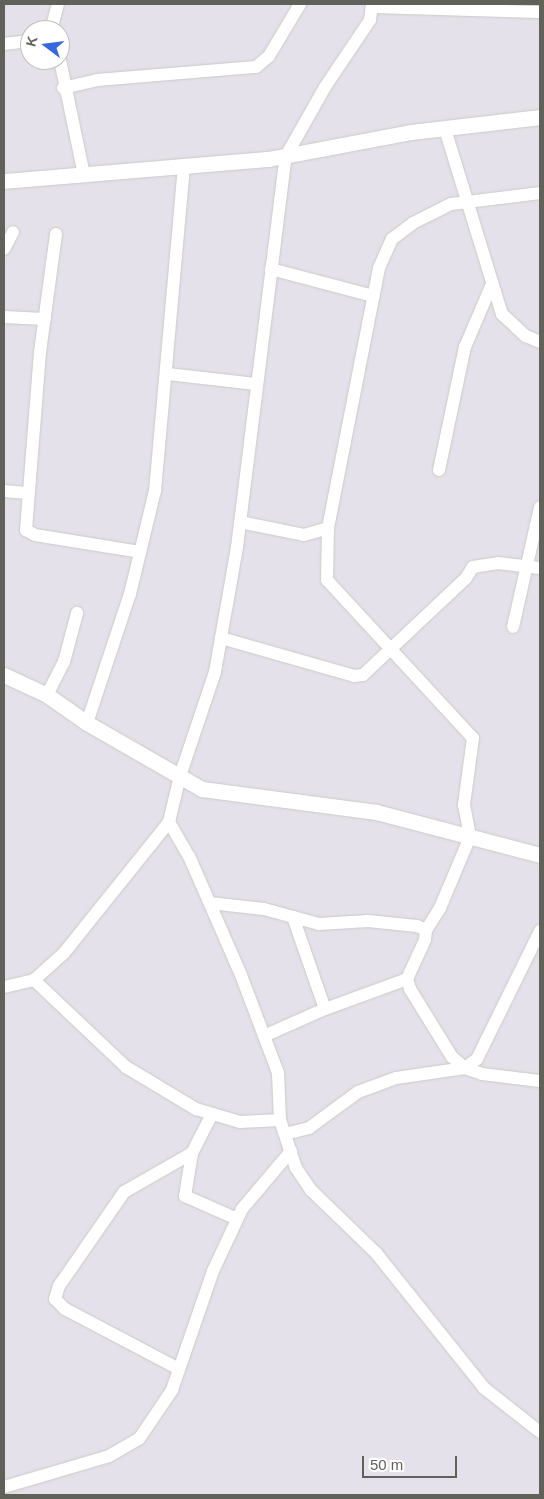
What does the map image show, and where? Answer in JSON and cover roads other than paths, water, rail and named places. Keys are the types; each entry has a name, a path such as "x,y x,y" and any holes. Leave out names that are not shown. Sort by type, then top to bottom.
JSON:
{"street":[{"path":"54,20 58,4"},
{"path":"63,88 97,80 256,67 269,56 300,4"},
{"path":"4,987 34,980 64,953 169,822 180,776 215,672 221,638 240,522 286,156 325,87 370,20 372,5 540,12"},
{"path":"4,44 20,42"},
{"path":"61,70 63,88 84,175"},
{"path":"4,181 184,167 286,156 445,128 540,117"},
{"path":"445,128 465,202 502,314 526,336 540,342"},
{"path":"87,723 130,594 155,491 167,374 184,167"},
{"path":"264,1036 325,1008 407,979 425,940 426,930 440,908 470,837 464,805 473,738 327,580 328,528 378,268 392,239 413,223 451,204 540,193"},
{"path":"4,249 13,232"},
{"path":"56,234 44,319 27,492 26,530 35,535 140,552"},
{"path":"271,269 373,296"},
{"path":"439,470 465,348 492,284"},
{"path":"4,317 44,319"},
{"path":"167,374 256,384"},
{"path":"4,491 27,492"},
{"path":"512,627 540,507"},
{"path":"240,522 304,535 328,528"},
{"path":"221,638 354,676 363,675 466,578 473,567 498,563 540,568"},
{"path":"47,695 64,662 77,613"},
{"path":"4,675 47,695 87,723 202,789 376,812 540,856"},
{"path":"169,822 210,904 278,1073 280,1120 296,1168 311,1190 376,1253 484,1388 540,1432"},
{"path":"210,904 264,909 318,924 368,921 417,926 426,930"},
{"path":"293,917 325,1008"},
{"path":"465,1068 477,1059 535,953 540,931"},
{"path":"407,979 452,1057 465,1068"},
{"path":"34,980 126,1067 196,1109 240,1122 280,1120"},
{"path":"285,1134 309,1128 358,1092 396,1078 465,1068 540,1081"},
{"path":"212,1114 192,1153 185,1196 237,1219"},
{"path":"4,1487 109,1456 139,1439 172,1390 214,1271 242,1209 291,1151"},
{"path":"179,1369 65,1309 55,1299 60,1286 124,1192 192,1153"}]}
